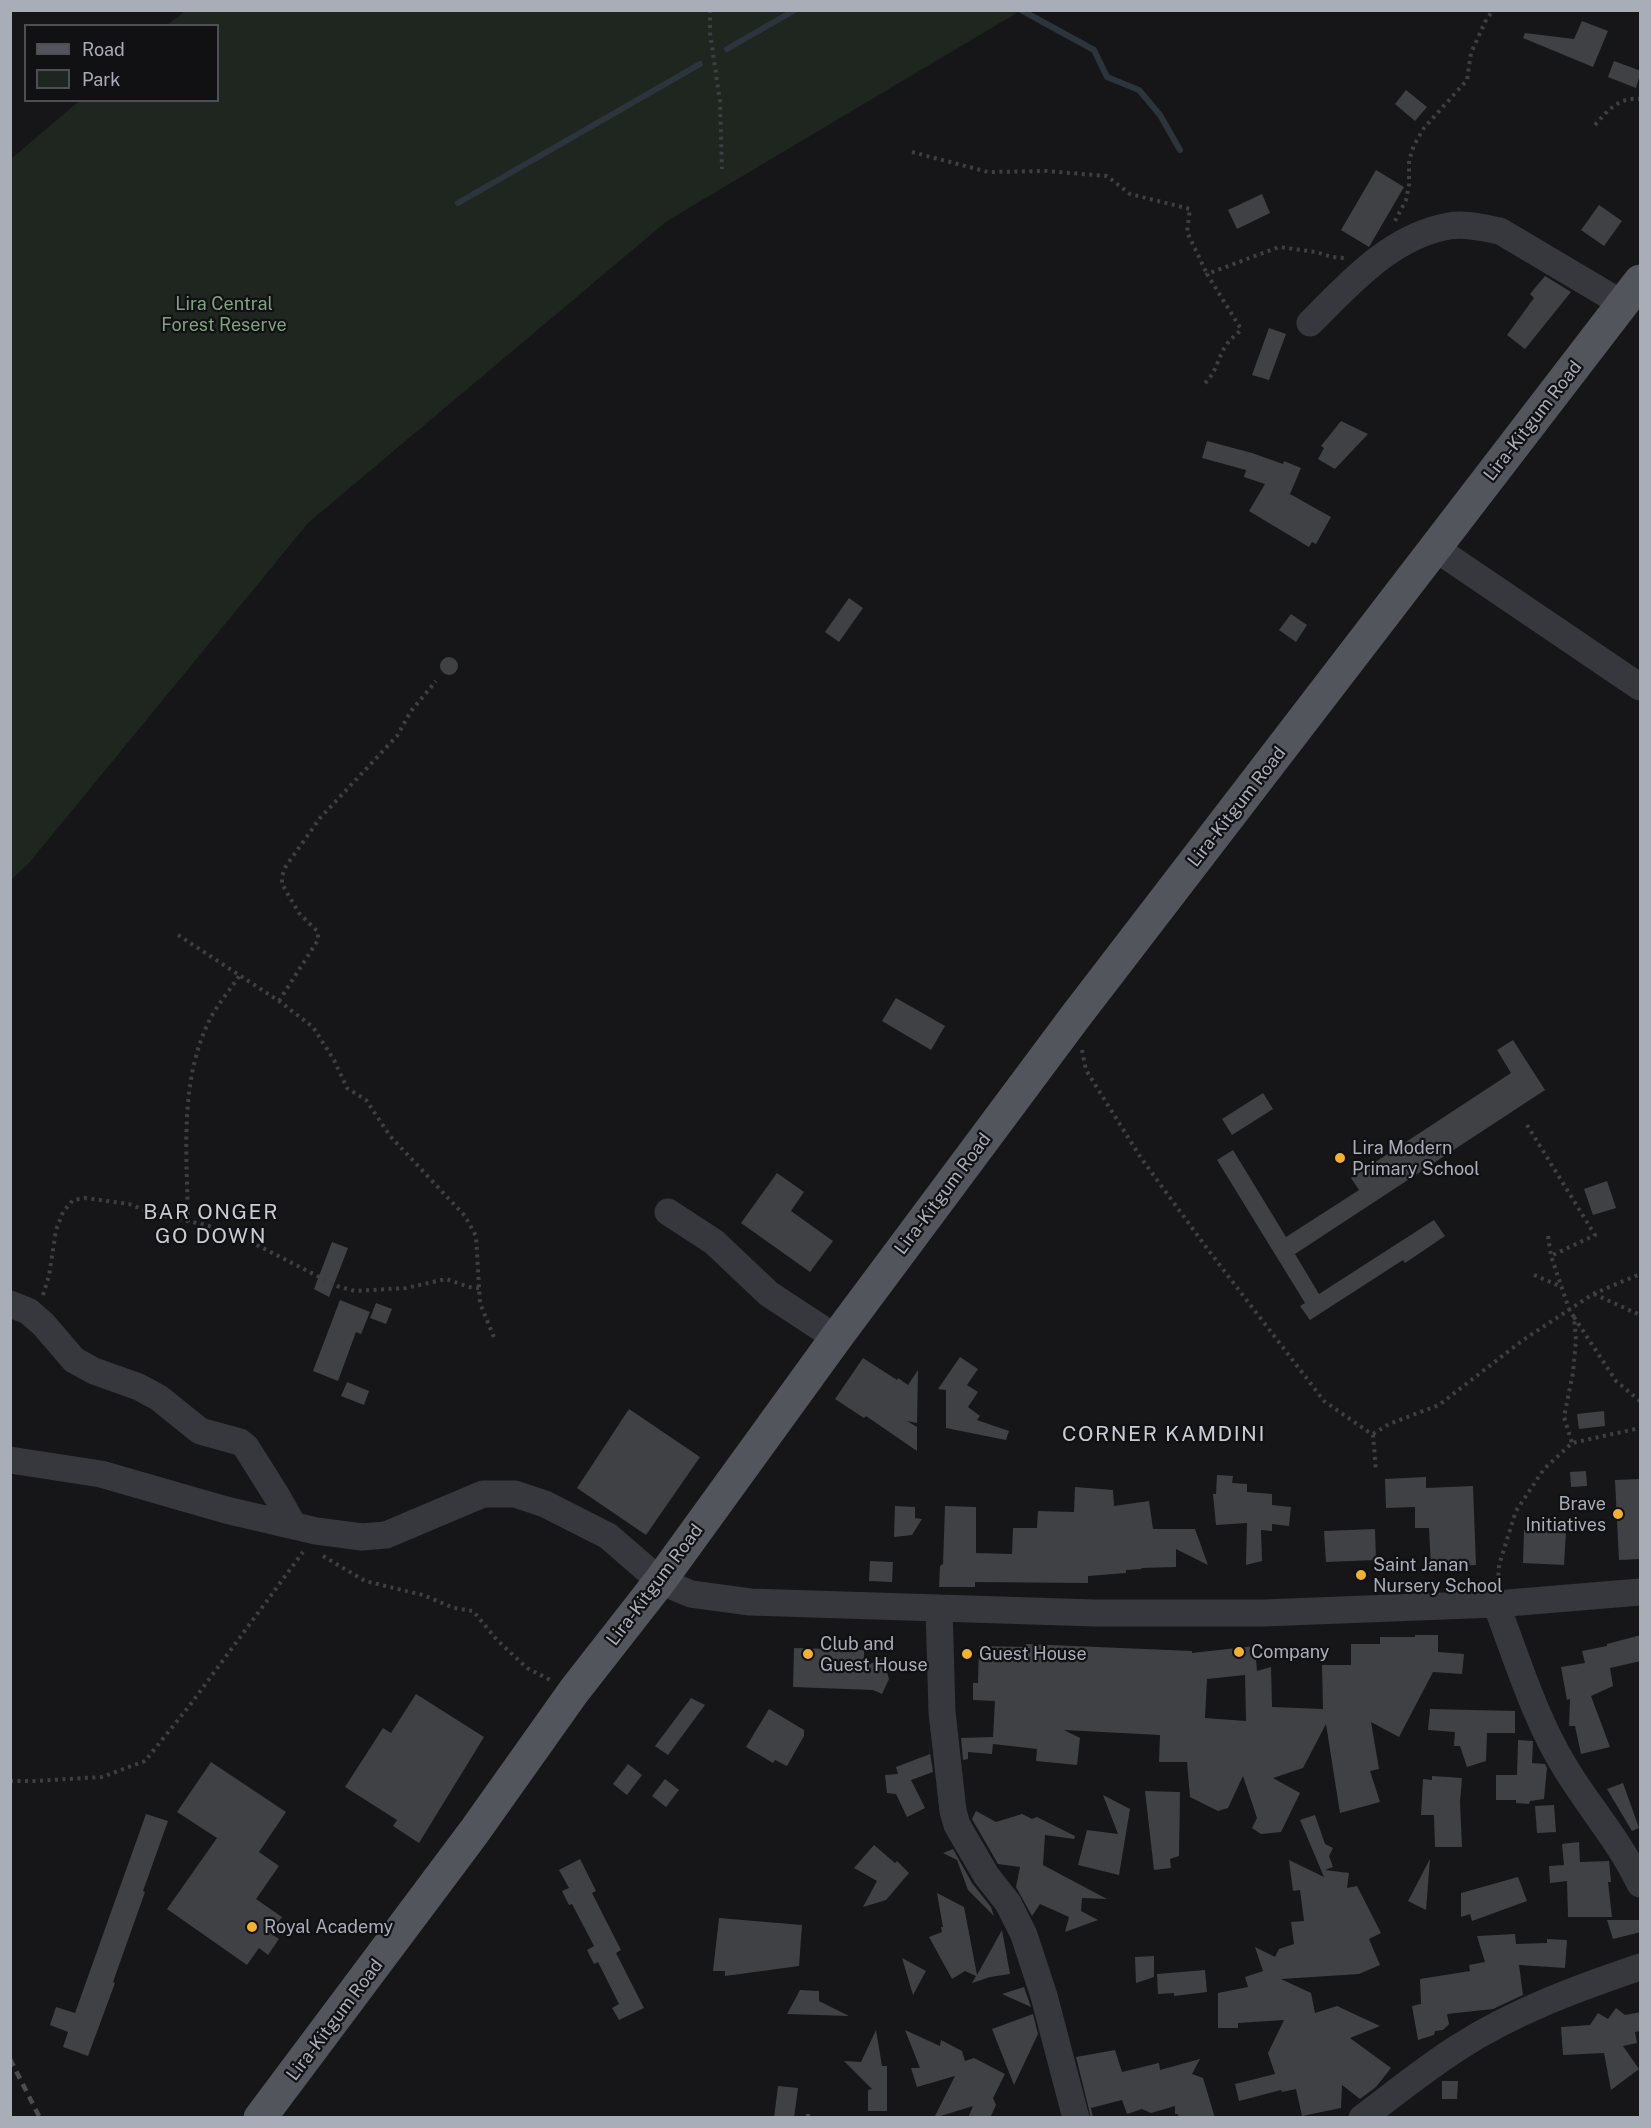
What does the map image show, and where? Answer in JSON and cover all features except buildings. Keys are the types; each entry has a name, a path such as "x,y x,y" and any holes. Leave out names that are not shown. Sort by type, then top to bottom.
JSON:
{"main road":[{"name":"Lira-Kitgum Road","path":"260,2118 467,1842 574,1691 660,1581 836,1338 1075,1017 1634,294"}],"street":[{"path":"1310,323 1376,261 1410,237 1450,226 1479,227 1500,231 1634,294"},
{"path":"1436,548 1641,687"},
{"path":"668,1212 714,1242 769,1294 836,1338"},
{"path":"19,1308 43,1324 74,1360 94,1371 139,1387 159,1398 200,1431 240,1442 246,1447 278,1498 306,1534"},
{"path":"10,1460 101,1474 306,1534 362,1537 386,1535 483,1494 515,1494 545,1504 608,1536 660,1581 691,1594 750,1602 1095,1612 1263,1613 1496,1604 1641,1592"},
{"path":"1496,1604 1547,1735 1566,1769 1621,1847 1641,1884"},
{"path":"939,1608 942,1712 952,1811 957,1825 986,1875 1008,1903 1024,1935 1044,1996 1076,2118"},
{"path":"1362,2118 1459,2047 1489,2030 1577,1989 1641,1967"}],"path":[{"path":"710,10 710,33 720,101 722,169"},
{"path":"1207,274 1279,247 1316,252 1332,257 1376,261 1406,200 1409,185 1409,161 1414,145 1424,128 1467,80 1471,53 1493,10"},
{"path":"1595,125 1607,111 1627,98 1641,99"},
{"path":"912,152 988,172 1047,171 1107,176 1130,194 1190,209 1187,232 1207,274 1241,329 1236,337 1228,342 1213,375 1205,383"},
{"path":"279,1001 318,940 318,932 298,913 282,884 286,866 320,818 397,736 411,711 436,681"},
{"path":"178,935 279,1001 313,1027 334,1060 347,1088 366,1100 390,1136 465,1216 476,1236 480,1303 495,1340"},
{"path":"188,1222 189,1088 196,1056 209,1020 240,975"},
{"path":"1075,1017 1086,1071 1141,1158 1324,1401 1373,1434"},
{"path":"1527,1125 1595,1235 1551,1256"},
{"path":"19,1308 37,1305 49,1276 56,1230 63,1212 73,1200 85,1198 129,1204 154,1214 206,1226 249,1241 337,1286 355,1291 406,1288 446,1279 479,1288"},
{"path":"1548,1236 1551,1256 1569,1309 1616,1381 1641,1401"},
{"path":"1373,1434 1389,1424 1439,1405 1522,1340 1593,1293 1641,1274"},
{"path":"1534,1275 1563,1287"},
{"path":"1593,1293 1641,1315"},
{"path":"1572,1443 1564,1417 1573,1373 1576,1340 1574,1317"},
{"path":"1496,1604 1499,1565 1516,1511 1544,1469 1572,1443 1641,1428"},
{"path":"1373,1434 1376,1471"},
{"path":"10,1780 102,1777 145,1761 190,1705 306,1534 364,1581 423,1595 454,1608 473,1611 497,1640 527,1668 574,1691"}],"green space":[{"name":"Lira Central Forest Reserve","path":"185,11 1020,11 667,221 308,523 29,863 11,880 11,159 78,102 219,102 219,24 168,24"}],"waterway":[{"path":"727,49 795,10"},
{"path":"1021,10 1094,50 1107,77 1139,90 1160,115 1180,150"},
{"path":"458,203 700,64"}],"railway":[{"path":"10,2059 40,2118"}],"place":[{"name":"Lira Modern Primary School","path":"1340,1158"},
{"name":"Brave Initiatives","path":"1618,1514"},
{"name":"Saint Janan Nursery School","path":"1361,1575"},
{"name":"Company","path":"1239,1652"},
{"name":"Club and Guest House","path":"808,1654"},
{"name":"Guest House","path":"967,1654"},
{"name":"Royal Academy","path":"252,1927"}],"district":[{"name":"BAR ONGER GO DOWN","path":"211,1225"},
{"name":"CORNER KAMDINI","path":"1164,1435"}]}
